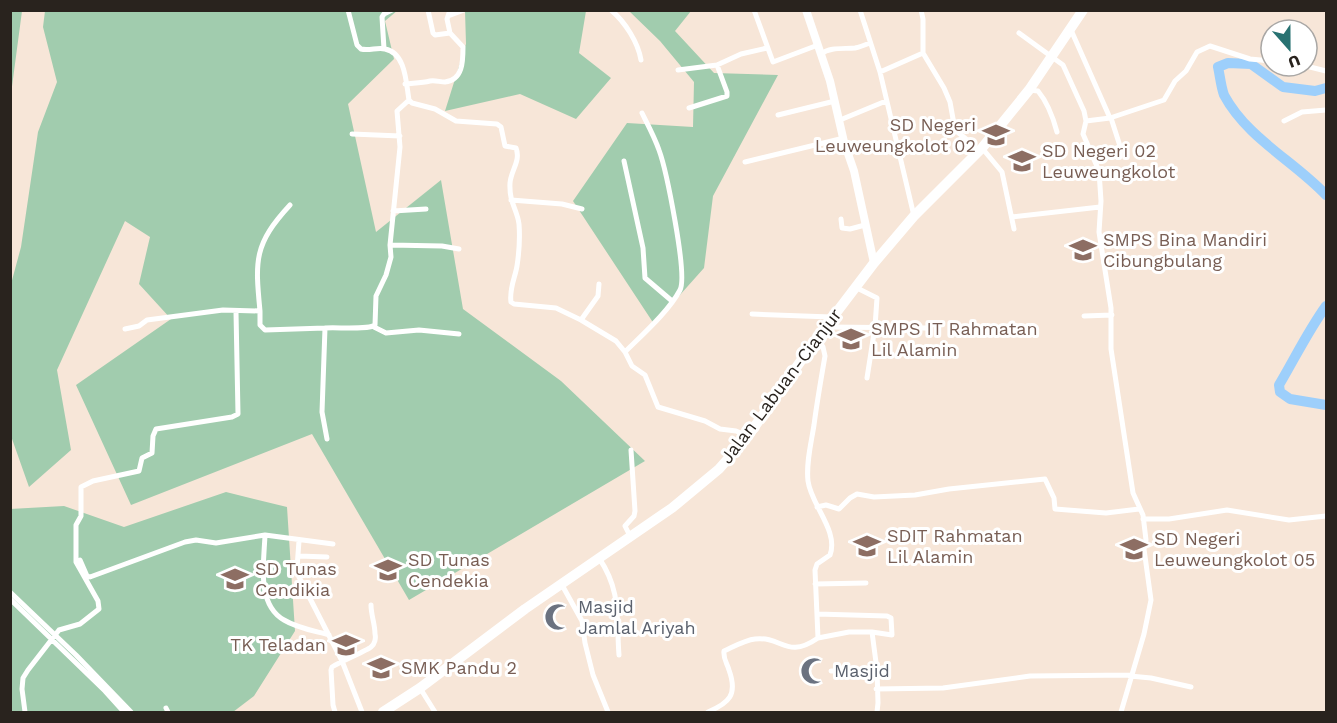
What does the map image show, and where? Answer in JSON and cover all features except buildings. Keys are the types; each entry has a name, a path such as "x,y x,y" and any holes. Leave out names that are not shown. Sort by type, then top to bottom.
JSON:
{"highway":[{"name":"Jalan Labuan-Cianjur","path":"389,711 525,609 697,489 718,469 748,436 817,338 874,263 1029,90 1083,10"}],"street":[{"path":"348,10 357,45 365,50 384,49 398,55 402,63 409,100 412,103 435,109 456,121 500,125 504,144 518,151 518,161 511,176 511,200 519,226 511,302 550,307 581,320 616,342 625,352 632,366 645,375 658,407 705,421 720,429 736,431 748,436"},
{"path":"384,49 382,17 392,10"},
{"path":"428,10 433,33 450,33"},
{"path":"405,84 446,82 458,76 463,47 450,33 449,13 464,10"},
{"path":"611,10 621,18 640,53 641,60"},
{"path":"754,10 771,60 775,62 818,45"},
{"path":"806,10 821,54 854,171 874,263"},
{"path":"860,10 880,72 914,216"},
{"path":"921,10 923,53 950,102 955,130 1002,172 1014,229"},
{"path":"1071,29 1111,118 1120,146"},
{"path":"1019,33 1063,65 1084,111 1086,121 1083,134 1099,171 1099,232 1112,315 1110,341 1112,359 1133,493 1143,519 1146,540 1144,549 1151,600 1144,634 1121,712"},
{"path":"821,54 825,51 843,47 856,48 870,43"},
{"path":"1086,121 1111,118 1164,100 1175,81 1186,71 1197,52 1203,47 1210,46 1259,60"},
{"path":"678,70 717,66 741,54 768,48"},
{"path":"880,72 923,53"},
{"path":"689,108 727,96 717,66"},
{"path":"1324,71 1326,66"},
{"path":"1029,90 1043,96 1057,132"},
{"path":"374,327 376,296 391,257 390,245 400,136 398,111 409,100"},
{"path":"778,115 835,101"},
{"path":"840,120 886,101"},
{"path":"1284,121 1302,112 1326,110"},
{"path":"625,352 651,326 672,300 680,290 683,280 678,236 664,166 642,113"},
{"path":"352,134 400,136"},
{"path":"746,162 844,138"},
{"path":"624,161 643,248 645,278 672,300"},
{"path":"511,200 562,204 582,209"},
{"path":"290,205 271,227 259,251 260,325 265,330 374,327 379,331 390,333 419,330 459,334"},
{"path":"1012,217 1100,207"},
{"path":"393,211 426,209"},
{"path":"841,219 842,228 850,230 865,225"},
{"path":"390,245 442,246 459,249"},
{"path":"581,320 598,296 599,284"},
{"path":"855,287 877,297 867,378"},
{"path":"125,329 151,319 223,310 260,311"},
{"path":"25,712 23,678 53,638 64,628 80,624 99,609 100,605 76,562 75,525 81,516 81,487 93,481 139,471 142,458 152,453 153,436 156,429 232,417 238,414 236,312"},
{"path":"752,314 833,317"},
{"path":"1084,316 1112,315"},
{"path":"826,327 926,328"},
{"path":"325,328 322,412 327,439"},
{"path":"817,338 823,347 825,357 809,453 808,480 832,550 830,555 817,564 815,570 818,638"},
{"path":"631,450 635,511 626,526 631,537"},
{"path":"817,507 826,505 839,509 857,494 874,497 915,495 949,489 1045,479 1054,498 1055,509 1106,513 1139,509"},
{"path":"1143,519 1169,519 1227,510 1289,520 1326,516"},
{"path":"265,535 264,579 266,595 272,608 285,621 330,635"},
{"path":"80,560 87,576 90,577 196,540 216,543 265,535 333,544"},
{"path":"299,541 297,568 299,577 330,635 362,712"},
{"path":"299,555 327,557"},
{"path":"599,558 609,573 616,598 619,655"},
{"path":"815,584 867,583"},
{"path":"562,585 582,621 593,675 608,712"},
{"path":"10,592 124,712"},
{"path":"10,599 53,638 76,655 132,712"},
{"path":"18,599 20,608"},
{"path":"335,712 332,697 332,667 370,649 374,644 372,605"},
{"path":"708,712 724,706 731,694 732,681 723,657 724,651 753,639 764,639 790,648 797,648 809,645 818,638 849,632 892,635 891,618 887,616 818,614"},
{"path":"872,632 877,670 876,712"},
{"path":"831,671 877,670"},
{"path":"876,689 943,688 1030,676 1131,675 1191,687"},
{"path":"420,688 435,712"}],"green space":[{"path":"398,10 385,21 394,59 348,104 376,232 441,180 463,309 561,381 645,461 409,600 312,434 131,505 76,385 171,319 139,284 150,237 125,221 57,370 71,450 29,487 11,436 11,284 21,247 38,132 57,82 43,27 45,11"},
{"path":"10,11 22,11 11,94"},
{"path":"465,11 586,11 579,53 611,78 576,119 520,94 445,111 466,44"},
{"path":"629,11 691,11 675,31 714,73 778,75 713,196 704,268 654,324 573,201 627,123 693,127 694,82 660,41"},
{"path":"226,492 287,507 295,631 254,696 233,712 11,712 10,509 64,506 124,527"}],"waterway":[{"path":"1326,88 1315,91 1283,87 1251,64 1228,63 1218,67 1224,95 1245,124 1326,195"},
{"path":"1326,306 1279,385 1280,392 1290,399 1326,405"}],"place":[{"name":"SD Negeri Leuweungkolot 02","path":"996,135"},
{"name":"SD Negeri 02 Leuweungkolot","path":"1022,161"},
{"name":"SMPS Bina Mandiri Cibungbulang","path":"1083,250"},
{"name":"SMPS IT Rahmatan Lil Alamin","path":"851,339"},
{"name":"SDIT Rahmatan Lil Alamin","path":"867,546"},
{"name":"SD Negeri Leuweungkolot 05","path":"1134,549"},
{"name":"SD Tunas Cendekia","path":"388,570"},
{"name":"SD Tunas Cendikia","path":"235,579"},
{"name":"Masjid Jamlal Ariyah","path":"558,617"},
{"name":"TK Teladan","path":"346,645"},
{"name":"SMK Pandu 2","path":"381,668"},
{"name":"Masjid","path":"814,671"}]}
